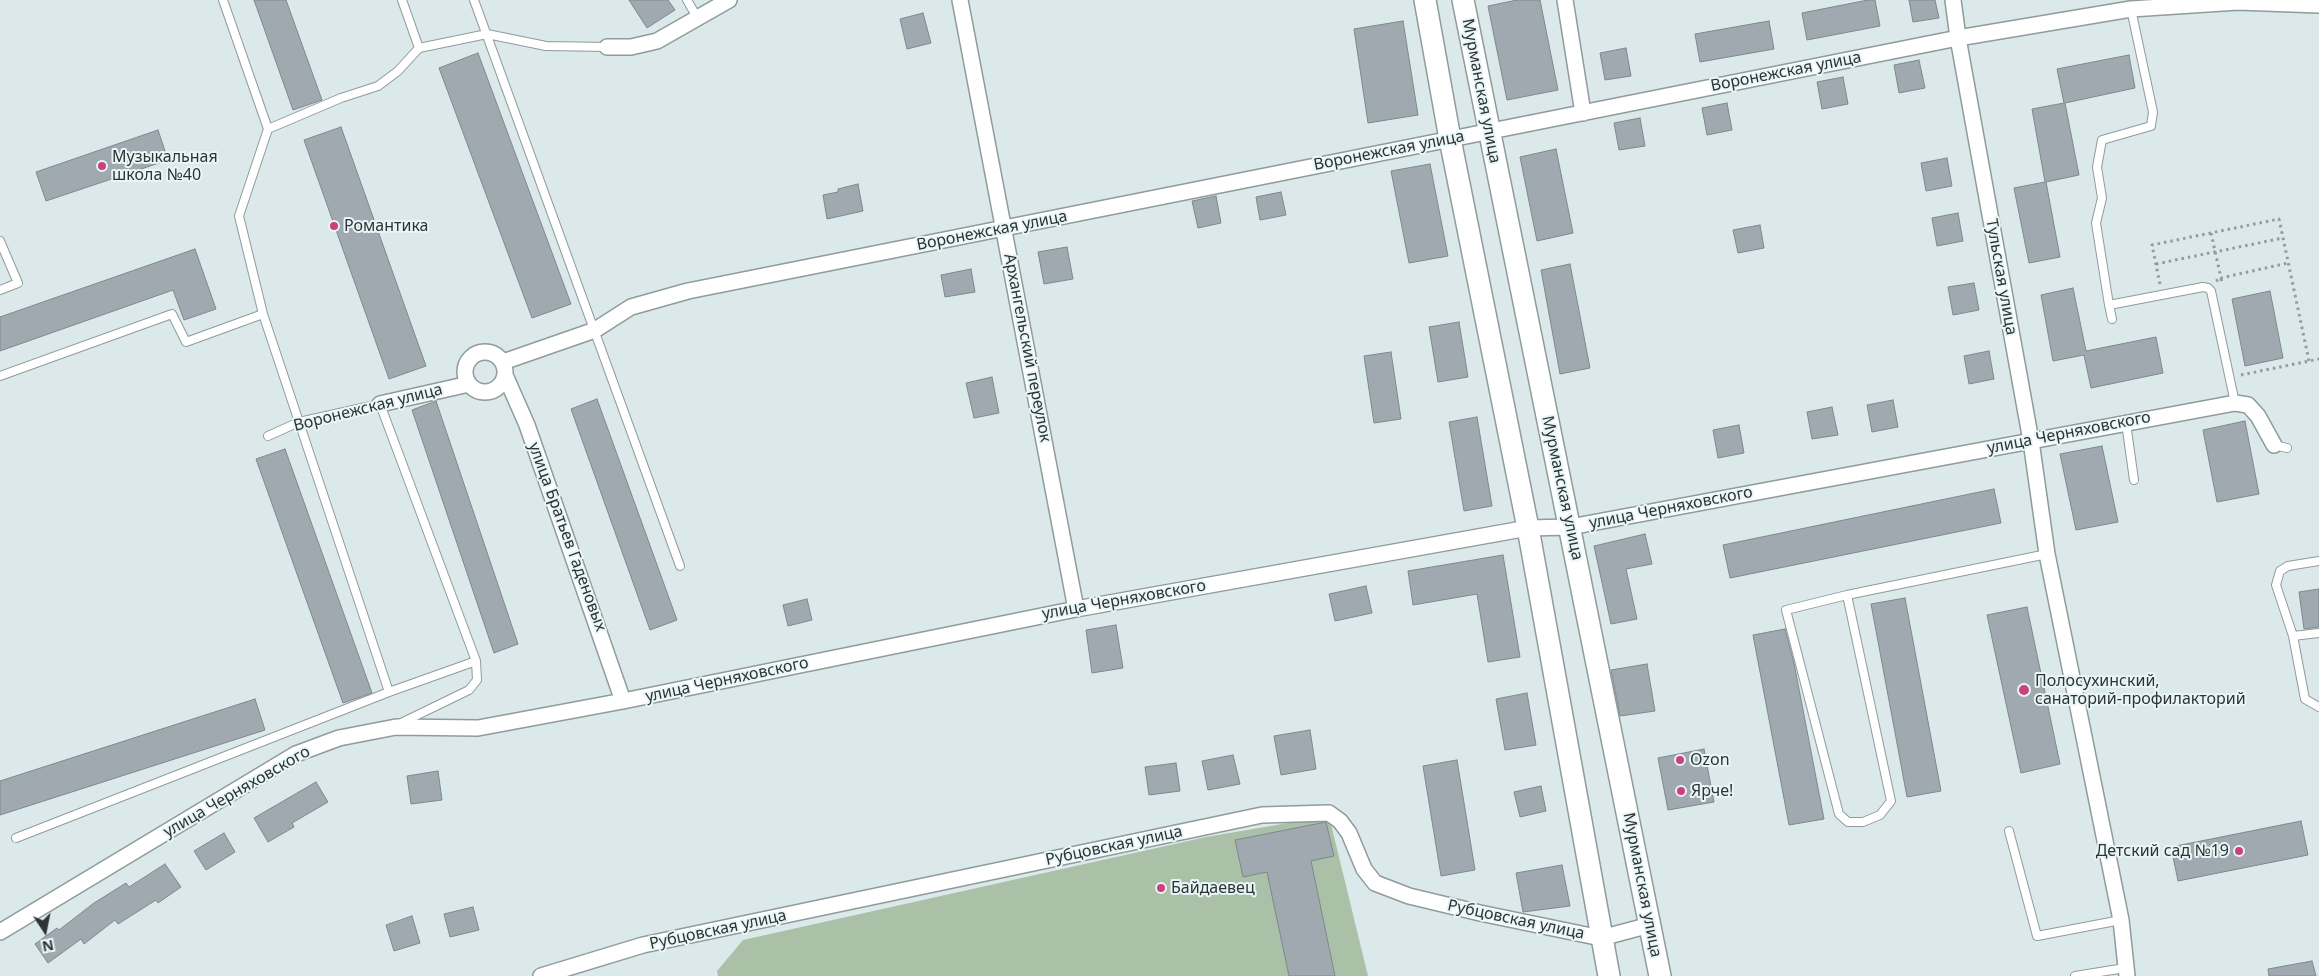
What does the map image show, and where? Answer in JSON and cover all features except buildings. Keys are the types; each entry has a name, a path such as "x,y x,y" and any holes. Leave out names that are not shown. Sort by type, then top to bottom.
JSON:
{"main road":[{"path":"1425,0 1450,139 1528,528 1608,976"},
{"name":"Мурманская улица","path":"1463,0 1660,976"}],"street":[{"path":"607,47 630,47 657,41 729,0"},
{"name":"Архангельский переулок","path":"960,0 1076,609"},
{"path":"1565,0 1583,113"},
{"name":"Тульская улица","path":"1953,0 1958,38 2030,441 2047,554 2121,920"},
{"name":"Воронежская улица","path":"380,404 469,384 476,390 486,392 499,387 504,369 595,330 631,307 688,291 1958,38 2131,9 2238,2 2319,5"},
{"path":"469,384 465,374 467,363 474,355 485,352 495,354 504,369"},
{"name":"улица Братьев Гаденовых","path":"504,369 527,424 623,701"},
{"path":"2235,402 2248,405 2281,446"},
{"name":"улица Черняховского","path":"0,932 296,754 339,738 396,727 478,728 623,701 1076,609 1528,528 1570,527 2235,402"},
{"name":"Рубцовская улица","path":"541,976 643,945 1262,815 1329,813 1340,821 1349,834 1364,869 1375,883 1409,896 1480,914 1601,938 1650,925"},
{"path":"2121,920 2126,972"}],"lane":[{"path":"223,0 268,129 239,216 263,314 389,692"},
{"path":"402,0 419,48"},
{"path":"474,0 680,566"},
{"path":"688,0 698,19"},
{"path":"2112,319 2096,223 2102,198 2097,167 2102,140 2152,126 2153,112 2131,9"},
{"path":"268,129 341,98 378,86 398,71 419,48 487,34 546,46 607,47"},
{"path":"0,241 18,283 0,290"},
{"path":"2109,305 2203,287 2211,291 2235,402"},
{"path":"0,376 172,314 186,342 263,314"},
{"path":"380,404 476,661 477,680 469,690 396,727"},
{"name":"Воронежская улица","path":"268,436 299,422 380,404"},
{"path":"2126,423 2134,480"},
{"path":"1847,595 1891,801 1880,815 1863,822 1848,822 1839,814 1786,610 1847,595 2047,554"},
{"path":"2319,561 2288,566 2280,571 2276,585 2293,636 2305,699 2319,707"},
{"path":"2293,636 2319,633"},
{"path":"16,838 389,692 476,661"},
{"path":"2009,832 2037,936 2121,920"},
{"path":"2075,976 2126,972"}],"path":[{"path":"2163,295 2152,245 2279,219 2308,361"},
{"path":"2211,233 2220,278 2288,264"},
{"path":"2156,264 2283,238"},
{"path":"2229,378 2319,359"}],"green space":[{"name":"Байдаевец","path":"1329,816 1368,976 718,976 717,971 743,940 1206,837"}],"place":[{"name":"Музыкальная школа №40","path":"102,166"},
{"name":"Романтика","path":"334,226"},
{"name":"Полосухинский, санаторий-профилакторий","path":"2024,690"},
{"name":"Ozon","path":"1680,760"},
{"name":"Ярче!","path":"1681,791"},
{"name":"Детский сад №19","path":"2239,851"},
{"name":"Байдаевец","path":"1161,888"}]}
